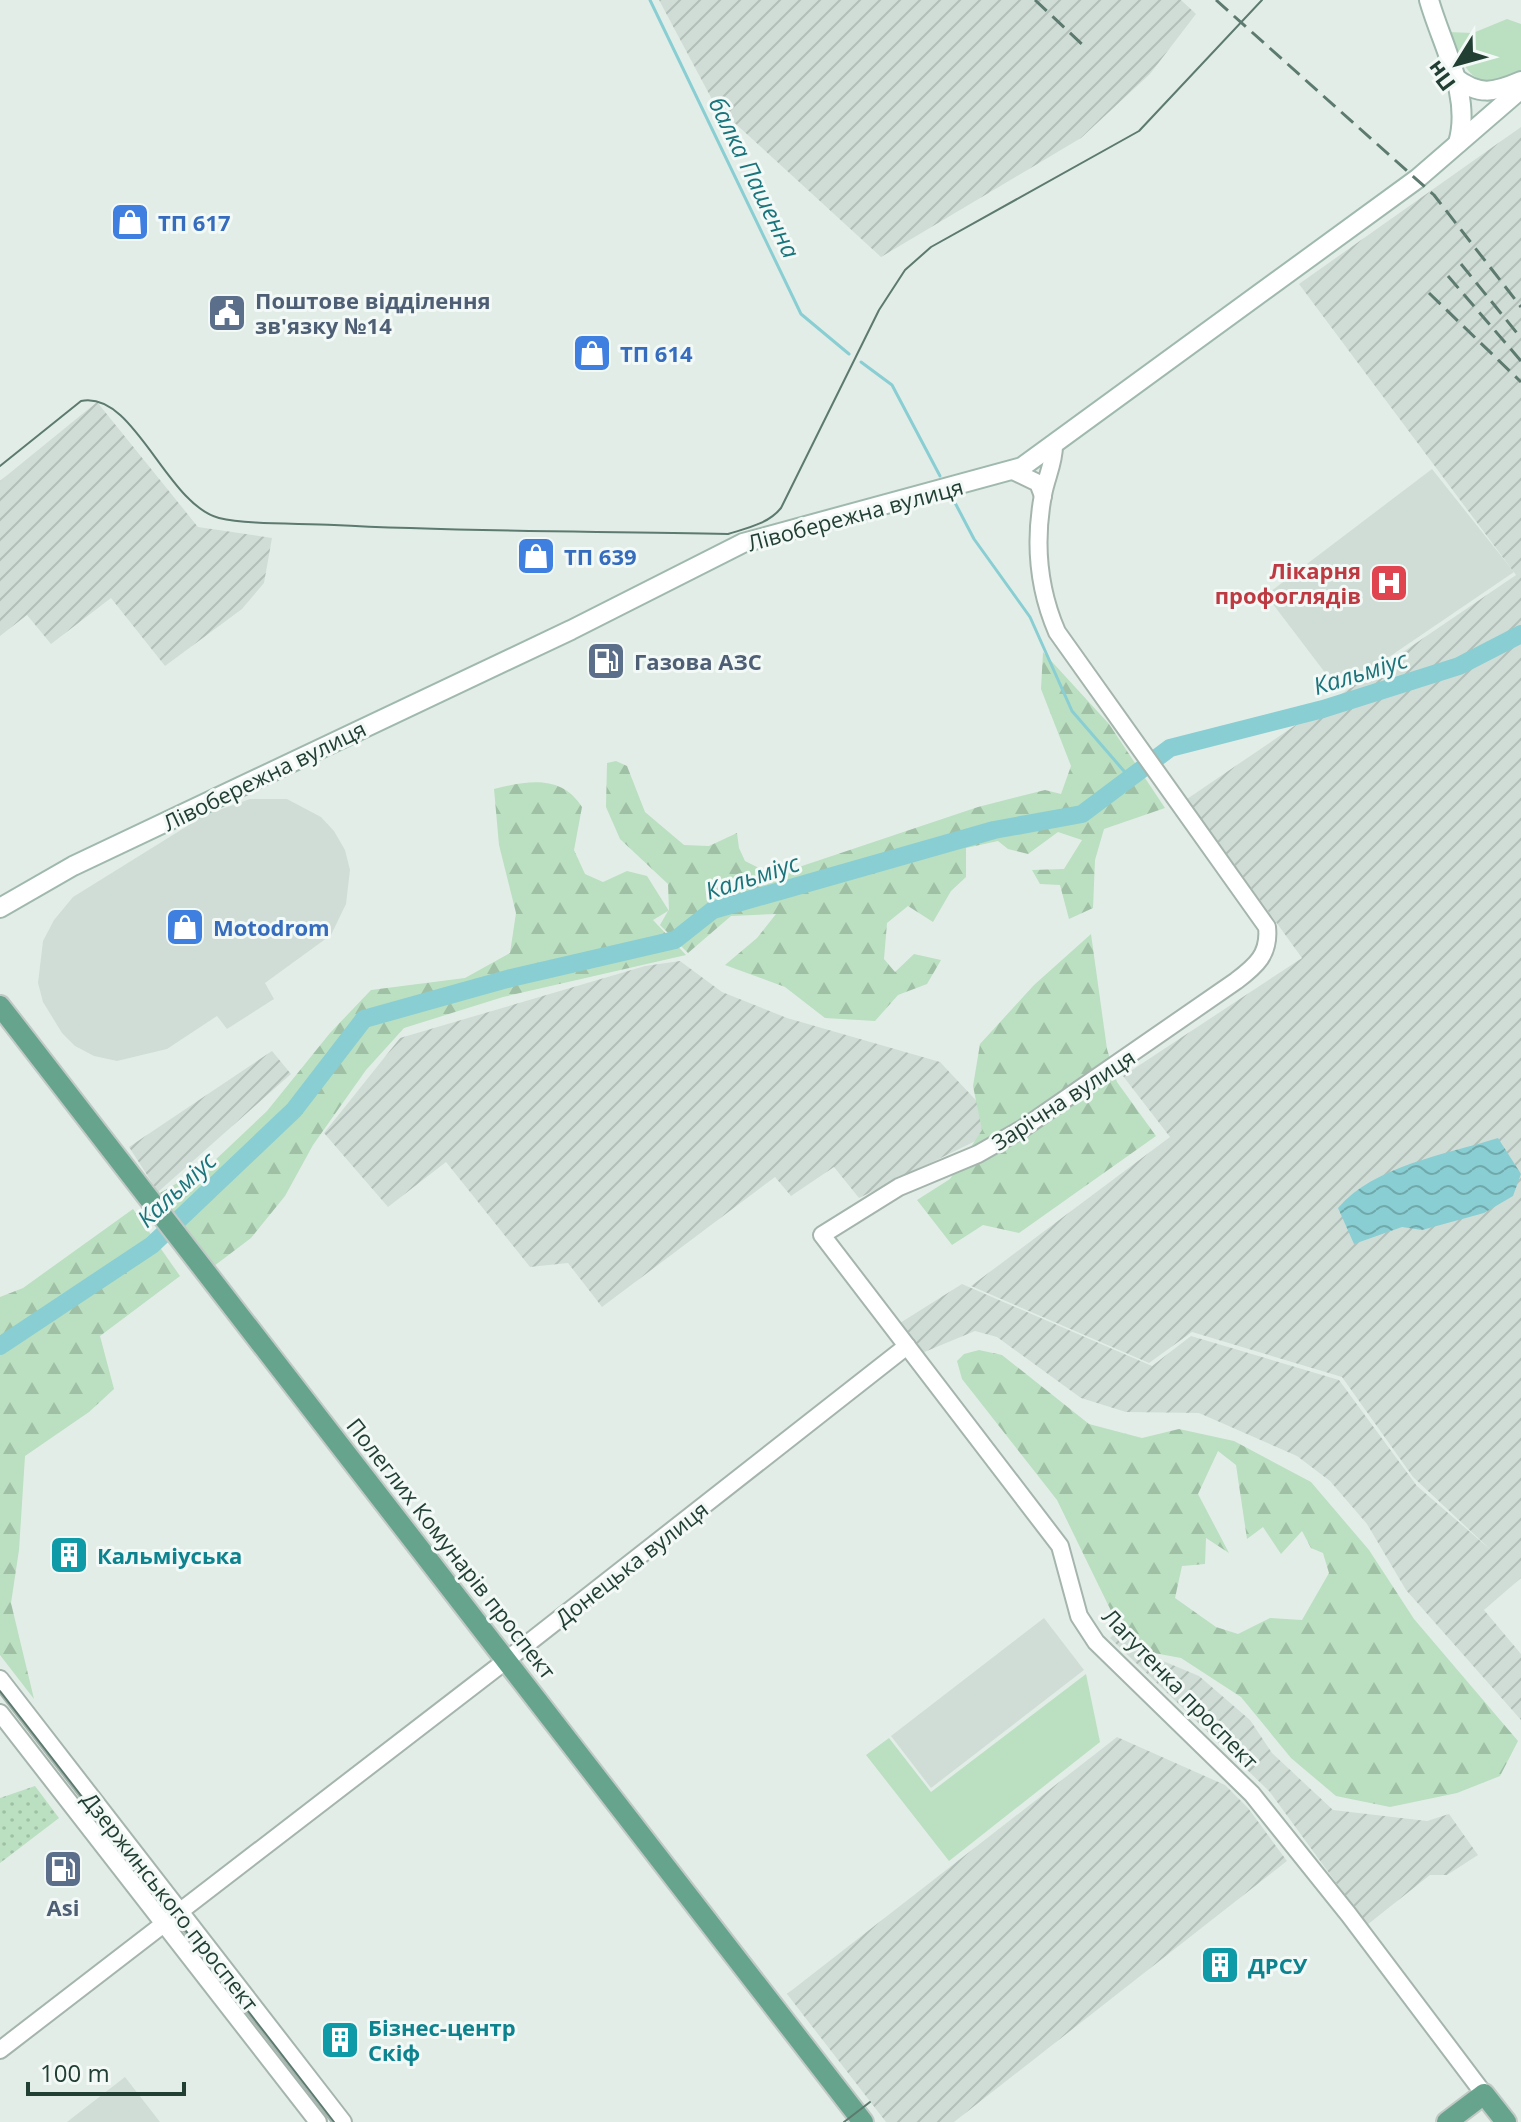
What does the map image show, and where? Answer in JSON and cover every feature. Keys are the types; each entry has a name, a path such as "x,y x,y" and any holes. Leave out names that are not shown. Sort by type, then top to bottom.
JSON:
{"main road":[{"path":"1429,0 1454,77 1464,123 1458,143"},
{"path":"1454,77 1478,92 1494,92 1521,81"},
{"name":"Лівобережна вулиця","path":"0,908 73,866 571,630 743,543 1013,471 1054,446 1174,353 1417,179 1521,89"},
{"name":"Полеглих Комунарів проспект","path":"0,1006 200,1260 863,2122"},
{"path":"1447,2122 1484,2094"},
{"name":"Лагутенка проспект","path":"1484,2094 1509,2122 1521,2115"}],"street":[{"path":"1043,496 1054,446"},
{"path":"1013,471 1038,483 1043,496"},
{"name":"Зарічна вулиця","path":"822,1235 899,1187 978,1154 1022,1129 1254,967 1264,955 1269,942 1267,927 1071,656 1046,605 1037,566 1043,496"},
{"name":"Лагутенка проспект","path":"822,1235 1060,1546 1079,1616 1096,1642 1252,1794 1349,1915 1484,2094"},
{"name":"Донецька вулиця","path":"0,2050 508,1659 907,1346"},
{"name":"Дзержинського проспект","path":"0,1679 343,2122"},
{"name":"Дзержинського проспект","path":"0,1713 318,2122"}],"shaded area":[{"path":"659,0 1181,0 1196,14 1150,74 1081,138 881,257 715,105"},
{"path":"1521,127 1521,1578 1484,1610 1521,1654 1521,1720 1406,1590 1367,1524 1330,1481 1297,1456 1199,1413 1126,1412 1081,1398 997,1337 975,1331 922,1353 900,1323 962,1284 1152,1366 1191,1336 1339,1380 1417,1486 1492,1551 1413,1477 1342,1377 1192,1332 1149,1363 971,1286 1170,1137 1123,1076 1302,958 1187,799 1516,575 1299,284"},
{"path":"97,402 198,527 272,538 264,583 242,609 165,666 111,598 51,644 27,615 0,636 0,481"},
{"name":"Лікарня профоглядів","path":"1432,469 1514,572 1339,691 1266,595"},
{"path":"250,799 287,799 321,817 334,831 345,850 350,870 346,904 331,935 265,983 274,999 227,1029 217,1016 167,1049 117,1061 94,1056 75,1046 62,1033 43,1002 38,983 43,941 54,920 73,897 205,815"},
{"path":"680,961 722,992 787,1018 940,1062 1002,1128 859,1198 834,1167 791,1196 775,1177 602,1307 568,1263 530,1267 446,1162 388,1207 324,1133 400,1038 645,966"},
{"path":"272,1051 291,1074 158,1192 129,1147"},
{"path":"1044,1618 1084,1670 931,1788 891,1736"},
{"path":"1120,1628 1151,1656 1199,1676 1250,1720 1272,1753 1333,1810 1427,1821 1449,1814 1478,1855 1447,1875 1430,1875 1367,1925 1269,1791 1110,1638"},
{"path":"1117,1737 1225,1785 1248,1808 1287,1861 954,2122 886,2122 787,1994"},
{"path":"125,2077 160,2122 67,2122"}],"green space":[{"path":"1507,19 1521,24 1521,70 1493,82 1483,81 1467,68 1448,32 1473,33"},
{"path":"1043,652 1109,724 1165,808 1104,829 1095,860 1093,908 1069,919 1060,885 1040,884 1032,870 1064,869 1082,840 1058,832 1028,854 1008,849 998,841 966,848 966,877 951,891 933,922 908,906 887,923 884,959 895,972 914,954 941,960 927,984 898,995 875,1021 825,1018 785,987 725,965 757,938 776,914 731,916 688,953 660,925 668,911 653,920 686,955 503,997 404,1028 366,1070 313,1145 285,1196 251,1238 214,1266 160,1193 212,1163 267,1111 330,1033 371,990 465,978 510,953 516,913 499,845 494,789 531,782 564,789 582,807 574,850 585,874 603,882 627,871 647,876 669,911 668,884 620,839 606,807 607,763 616,761 627,766 645,812 684,845 709,846 737,833 745,861 763,870 796,868 978,807 1045,790 1061,794 1071,766 1041,689"},
{"path":"1091,934 1107,1049 1117,1082 1156,1136 1019,1233 983,1225 952,1245 917,1200 950,1179 982,1130 973,1086 980,1044 1034,985"},
{"path":"133,1209 180,1276 100,1336 114,1389 89,1412 25,1456 19,1550 11,1603 34,1699 0,1655 0,1297 23,1288"},
{"path":"979,1350 1002,1355 1089,1424 1142,1438 1179,1429 1234,1441 1311,1482 1369,1550 1414,1619 1518,1741 1500,1776 1457,1793 1390,1807 1336,1796 1291,1758 1241,1697 1181,1658 1154,1653 1115,1619 1057,1500 962,1379 957,1361 964,1354","holes":["1218,1451 1236,1465 1247,1539 1263,1527 1281,1554 1302,1531 1311,1548 1323,1553 1329,1573 1302,1620 1270,1618 1238,1634 1216,1627 1175,1598 1182,1566 1205,1564 1206,1538 1229,1553 1198,1494"]},
{"path":"1086,1674 1100,1742 949,1861 866,1755 889,1738 931,1792"},
{"path":"35,1786 59,1818 0,1863 0,1798"}],"water":[{"path":"1498,1138 1521,1174 1513,1196 1484,1213 1422,1230 1402,1227 1354,1244 1338,1208 1353,1193 1371,1181 1412,1163"}],"waterway":[{"name":"балка Пашенна","path":"650,0 801,314 849,354"},
{"name":"балка Пашенна","path":"861,362 892,385 940,476"},
{"name":"балка Пашенна","path":"953,499 974,539 1030,617 1072,711 1130,778"},
{"name":"Кальміус","path":"0,1346 152,1245 294,1110 364,1019 511,978 675,940 713,910 994,830 1082,814 1170,748 1323,709 1459,666 1521,634"}],"tram line":[{"path":"0,466 81,401 100,402 134,429 166,472 200,509 219,518 260,523 432,529 728,534 757,525 781,508 879,310 905,270 931,247 1139,131 1262,0"},
{"path":"0,1691 334,2122"},
{"path":"844,2122 870,2102"}],"railway":[{"path":"1035,0 1085,47"},
{"path":"1216,0 1434,195 1521,307"},
{"path":"1461,264 1521,338"},
{"path":"1448,276 1521,361"},
{"path":"1429,293 1521,382"}],"place":[{"name":"ТП 617","path":"130,222"},
{"name":"Поштове відділення зв'язку №14","path":"227,313"},
{"name":"ТП 614","path":"592,353"},
{"name":"ТП 639","path":"536,556"},
{"name":"Лікарня профоглядів","path":"1389,583"},
{"name":"Газова АЗС","path":"606,661"},
{"name":"Motodrom","path":"185,927"},
{"name":"Кальміуська","path":"69,1555"},
{"name":"Asi","path":"63,1869"},
{"name":"ДРСУ","path":"1220,1965"},
{"name":"Бізнес-центр Скіф","path":"340,2040"}]}
